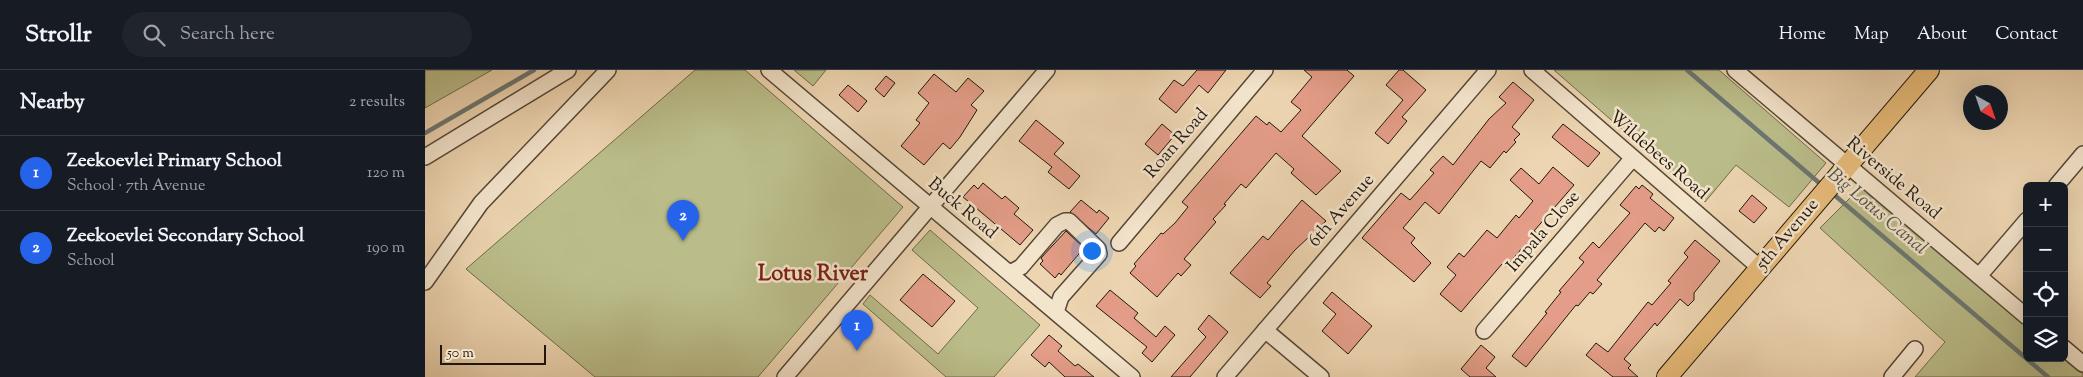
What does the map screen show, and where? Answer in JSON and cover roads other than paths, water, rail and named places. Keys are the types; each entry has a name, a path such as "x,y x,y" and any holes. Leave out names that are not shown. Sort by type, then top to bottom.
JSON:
{"main road":[{"name":"5th Avenue","path":"1667,377 1929,70"}],"street":[{"path":"425,157 568,70"},
{"path":"425,282 481,203 607,70"},
{"name":"Buck Road","path":"769,70 1132,377"},
{"path":"785,377 1047,70"},
{"name":"Roan Road","path":"1119,243 1265,70"},
{"name":"6th Avenue","path":"1225,377 1488,70"},
{"name":"Wildebees Road","path":"1532,70 1632,159 1760,268"},
{"name":"Riverside Road","path":"1735,70 2023,313"},
{"path":"2059,182 2083,154"},
{"name":"Impala Close","path":"1484,331 1632,159"},
{"path":"1010,273 1021,267 1057,225 1065,221 1069,222 1098,249 1099,254 1061,296 1055,312"},
{"path":"1979,276 2023,225"},
{"path":"1265,330 1321,377"},
{"path":"1892,377 1915,349"},
{"path":"2068,351 2083,364"}],"waterway":[{"path":"425,133 534,70"},
{"name":"Big Lotus Canal","path":"1687,70 1824,187"},
{"name":"Big Lotus Canal","path":"1832,193 2048,377"}],"place":[{"name":"Zeekoevlei Secondary School","path":"683,241"},
{"name":"Zeekoevlei Primary School","path":"857,351"}],"district":[{"name":"Lotus River","path":"813,275"}]}
